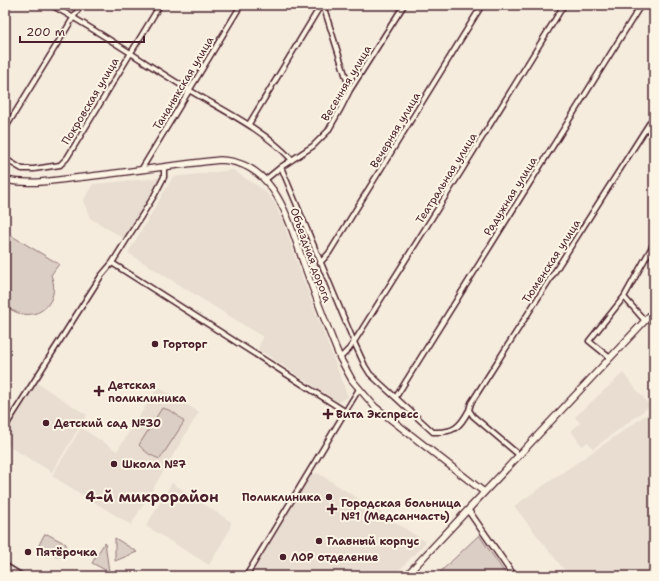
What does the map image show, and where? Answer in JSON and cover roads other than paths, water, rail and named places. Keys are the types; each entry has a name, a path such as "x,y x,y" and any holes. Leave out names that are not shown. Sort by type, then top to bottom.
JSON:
{"main road":[{"name":"Объездная дорога","path":"5,180 42,182 206,161 229,160 250,167 265,180 279,199 290,224 305,268 340,358 359,389 375,407 387,417 484,492"},
{"path":"406,576 654,311"}],"street":[{"path":"51,5 130,52 189,90 248,124 282,149 292,160"},
{"path":"5,129 81,5"},
{"name":"Покровская улица","path":"5,159 22,169 34,169 60,165 67,158 130,52 160,5"},
{"name":"Тананыкская улица","path":"140,170 241,5"},
{"path":"248,124 322,5"},
{"path":"322,5 350,90"},
{"name":"Весенняя улица","path":"265,180 281,167 313,146 328,131 350,90 404,5"},
{"name":"Вечерняя улица","path":"320,263 329,253 482,5"},
{"name":"Театральная улица","path":"340,358 354,342 564,5"},
{"name":"Радужная улица","path":"396,397 641,5"},
{"name":"Тюменская улица","path":"396,397 433,432 441,432 457,428 463,422 470,410 471,403 654,116"},
{"path":"5,427 101,276 112,263 161,183 164,177 164,167"},
{"path":"281,167 354,342 370,374 396,397"},
{"path":"610,358 589,341 624,297 654,242"},
{"path":"112,263 346,412"},
{"path":"624,297 645,321"},
{"path":"246,576 359,389"},
{"path":"470,410 473,416 520,455"},
{"path":"468,510 514,576"},
{"path":"5,566 21,576"}],"place":[{"name":"Горторг","path":"155,344"},
{"name":"Детская поликлиника","path":"99,391"},
{"name":"Вита Экспресс","path":"328,414"},
{"name":"Детский сад №30","path":"46,423"},
{"name":"Школа №7","path":"114,464"},
{"name":"Поликлиника","path":"329,497"},
{"name":"Городская больница №1 (Медсанчасть)","path":"332,509"},
{"name":"Главный корпус","path":"319,541"},
{"name":"Пятёрочка","path":"28,552"},
{"name":"ЛОР отделение","path":"283,557"}],"district":[{"name":"4-й микрорайон","path":"152,497"}]}
